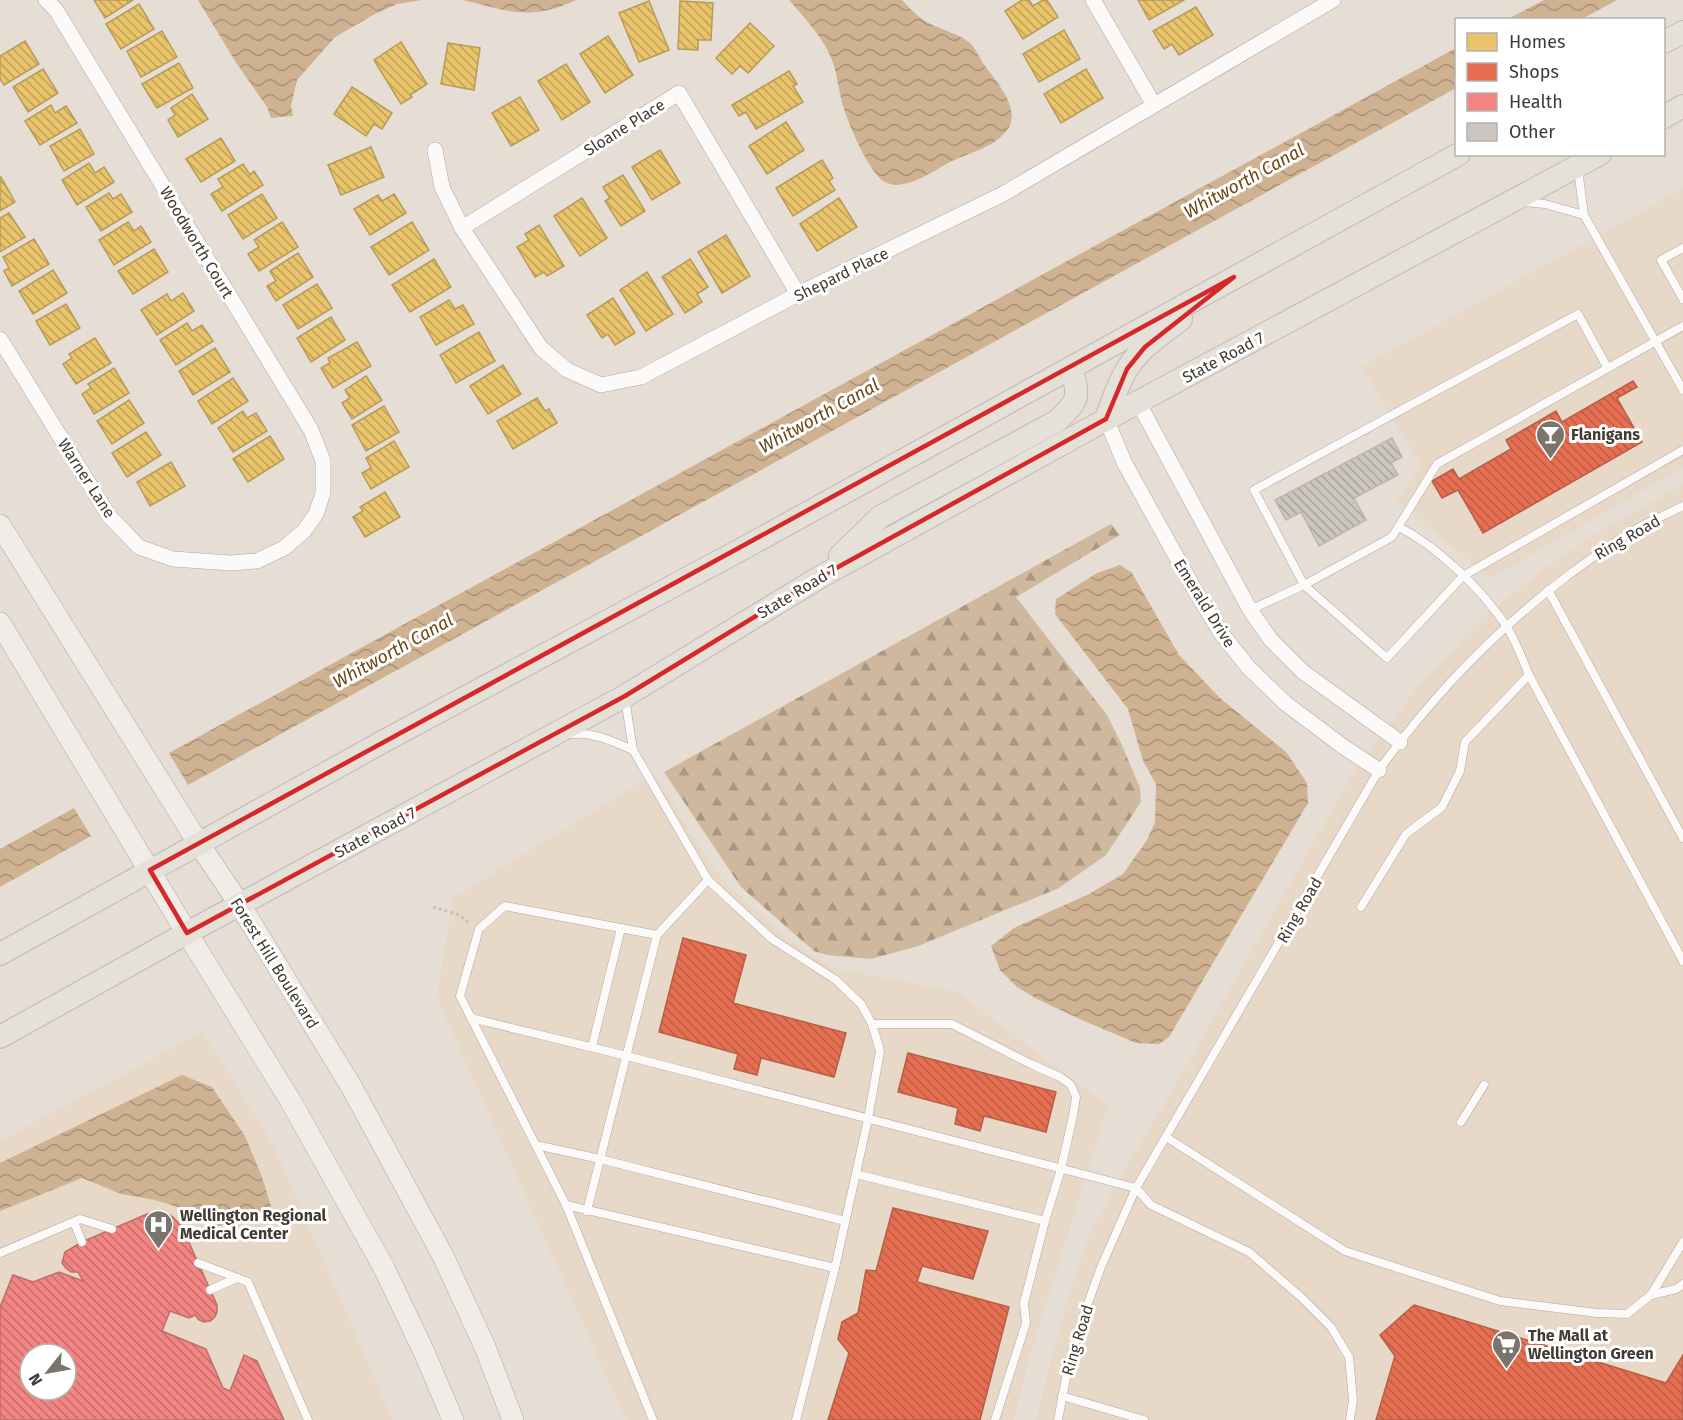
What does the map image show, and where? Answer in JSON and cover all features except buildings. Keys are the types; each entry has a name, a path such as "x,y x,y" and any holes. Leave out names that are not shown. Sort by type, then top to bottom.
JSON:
{"main road":[{"path":"1665,41 1683,32"},
{"path":"1665,116 1683,106"},
{"path":"0,954 386,740 742,549 1455,156"},
{"name":"State Road 7","path":"0,1037 625,696 820,576 1106,419 1597,156"},
{"path":"1106,419 1127,369 1145,347 1234,277"},
{"path":"820,576 880,517 1057,421 1072,406 1078,389 1071,368"},
{"name":"Forest Hill Boulevard","path":"0,525 198,844 240,905 351,1086 443,1256 485,1347 513,1420"},
{"path":"0,623 290,1100 384,1268 453,1420"}],"street":[{"name":"Woodworth Court","path":"46,0 57,10 311,430 323,461 323,493"},
{"path":"1093,0 1154,105"},
{"name":"Shepard Place","path":"435,150 442,187 462,228 541,348 567,370 601,385 641,376 798,294 1003,194 1333,0"},
{"name":"Sloane Place","path":"462,228 679,93 798,294"},
{"name":"Warner Lane","path":"0,339 109,516 139,548 173,559 231,563 257,561 284,548 304,531 316,514 323,493"},
{"path":"1138,402 1250,610 1271,640 1303,672 1400,742"},
{"name":"Emerald Drive","path":"1106,419 1125,464 1221,633 1248,667 1285,703 1345,748 1379,770"}],"lane":[{"path":"1578,167 1584,215 1683,390"},
{"path":"1515,201 1545,204 1584,215"},
{"path":"1683,248 1661,260 1683,299"},
{"path":"1607,368 1578,314 1254,490 1304,585 1387,658 1463,576 1683,450"},
{"path":"1250,610 1304,585 1392,537 1437,464 1683,326"},
{"name":"Ring Road","path":"1058,1420 1069,1362 1101,1267 1136,1188 1379,770 1425,710 1472,658 1506,626 1589,559 1638,528 1683,506"},
{"path":"1399,527 1439,554 1463,576 1481,593 1506,626 1529,675 1683,961"},
{"path":"1548,590 1683,838"},
{"path":"1361,907 1406,834 1442,807 1460,771 1465,742 1529,675"},
{"path":"625,696 633,750 708,880 772,939 836,980 861,1004 872,1024 880,1051 868,1119 835,1268 796,1420"},
{"path":"554,735 583,733 599,735 633,750"},
{"path":"587,1210 657,935 708,880"},
{"path":"653,1420 566,1205 459,996 479,929 505,906 657,935"},
{"path":"592,1047 621,928"},
{"path":"471,1018 592,1047 1136,1188 1151,1205 1249,1251 1331,1327 1349,1357 1353,1400 1350,1420"},
{"path":"872,1024 952,1024 1060,1077 1071,1085 1076,1097 1061,1169 1024,1303 1026,1323 995,1420"},
{"path":"1461,1122 1484,1085"},
{"path":"1166,1137 1345,1251 1500,1302 1597,1313 1627,1314 1651,1295 1683,1242"},
{"path":"536,1145 845,1221"},
{"path":"856,1174 1045,1221"},
{"path":"566,1205 835,1268"},
{"path":"0,1253 80,1219 112,1229"},
{"path":"74,1222 82,1242"},
{"path":"198,1263 248,1282 308,1420"},
{"path":"210,1290 237,1278"},
{"path":"1651,1295 1676,1289 1683,1284"},
{"path":"1062,1396 1144,1420"}],"path":[{"path":"434,907 459,915 473,925"}],"highlighted area":[{"path":"1234,277 1145,347 1127,369 1106,419 820,577 625,696 187,933 150,870"}],"shaded area":[{"path":"1683,189 1683,467 1491,578 1397,501 1421,465 1362,367"},
{"name":"The Mall at Wellington Green","path":"1683,485 1683,1420 1036,1420 1066,1304 1091,1231 1350,778 1415,690 1477,623 1545,568 1597,533"},
{"path":"655,774 707,859 728,886 807,954 838,969 957,992 1108,1106 1034,1342 1014,1420 626,1420 437,998 453,898"},
{"name":"Wellington Regional Medical Center","path":"203,1032 273,1144 393,1420 0,1420 0,1141"}],"green space":[{"path":"1111,524 1120,535 1016,597 1107,715 1140,788 1141,802 1106,855 1059,888 918,946 871,959 827,955 814,951 741,887 664,772"}],"water":[{"path":"198,0 422,0 397,4 335,37 297,80 291,106 293,116 271,118 267,107 237,64"},
{"path":"462,0 576,0 551,9 527,13"},
{"path":"789,0 902,0 927,22 972,45 1007,98 1012,117 1010,125 1004,134 991,144 948,163 918,180 901,185 885,182 867,161 852,129 828,51 815,31"},
{"path":"1544,0 1617,0 1584,18 1510,18"},
{"name":"Whitworth Canal","path":"1455,49 1455,89 188,785 169,753"},
{"path":"1120,565 1132,573 1179,655 1220,698 1286,752 1307,783 1308,803 1169,1037 1159,1044 1136,1043 1037,999 1017,987 1000,970 991,946 1014,928 1089,894 1123,874 1147,840 1155,822 1156,784 1143,761 1128,709 1055,614 1056,599 1097,573"},
{"path":"74,808 91,836 0,887 0,849"},
{"path":"182,1075 212,1087 245,1136 262,1177 273,1213 211,1228 187,1210 155,1200 121,1194 82,1178 0,1211 0,1163"}],"place":[{"name":"Flanigans","path":"1550,460"},
{"name":"Wellington Regional Medical Center","path":"159,1250"},
{"name":"The Mall at Wellington Green","path":"1507,1370"}]}
